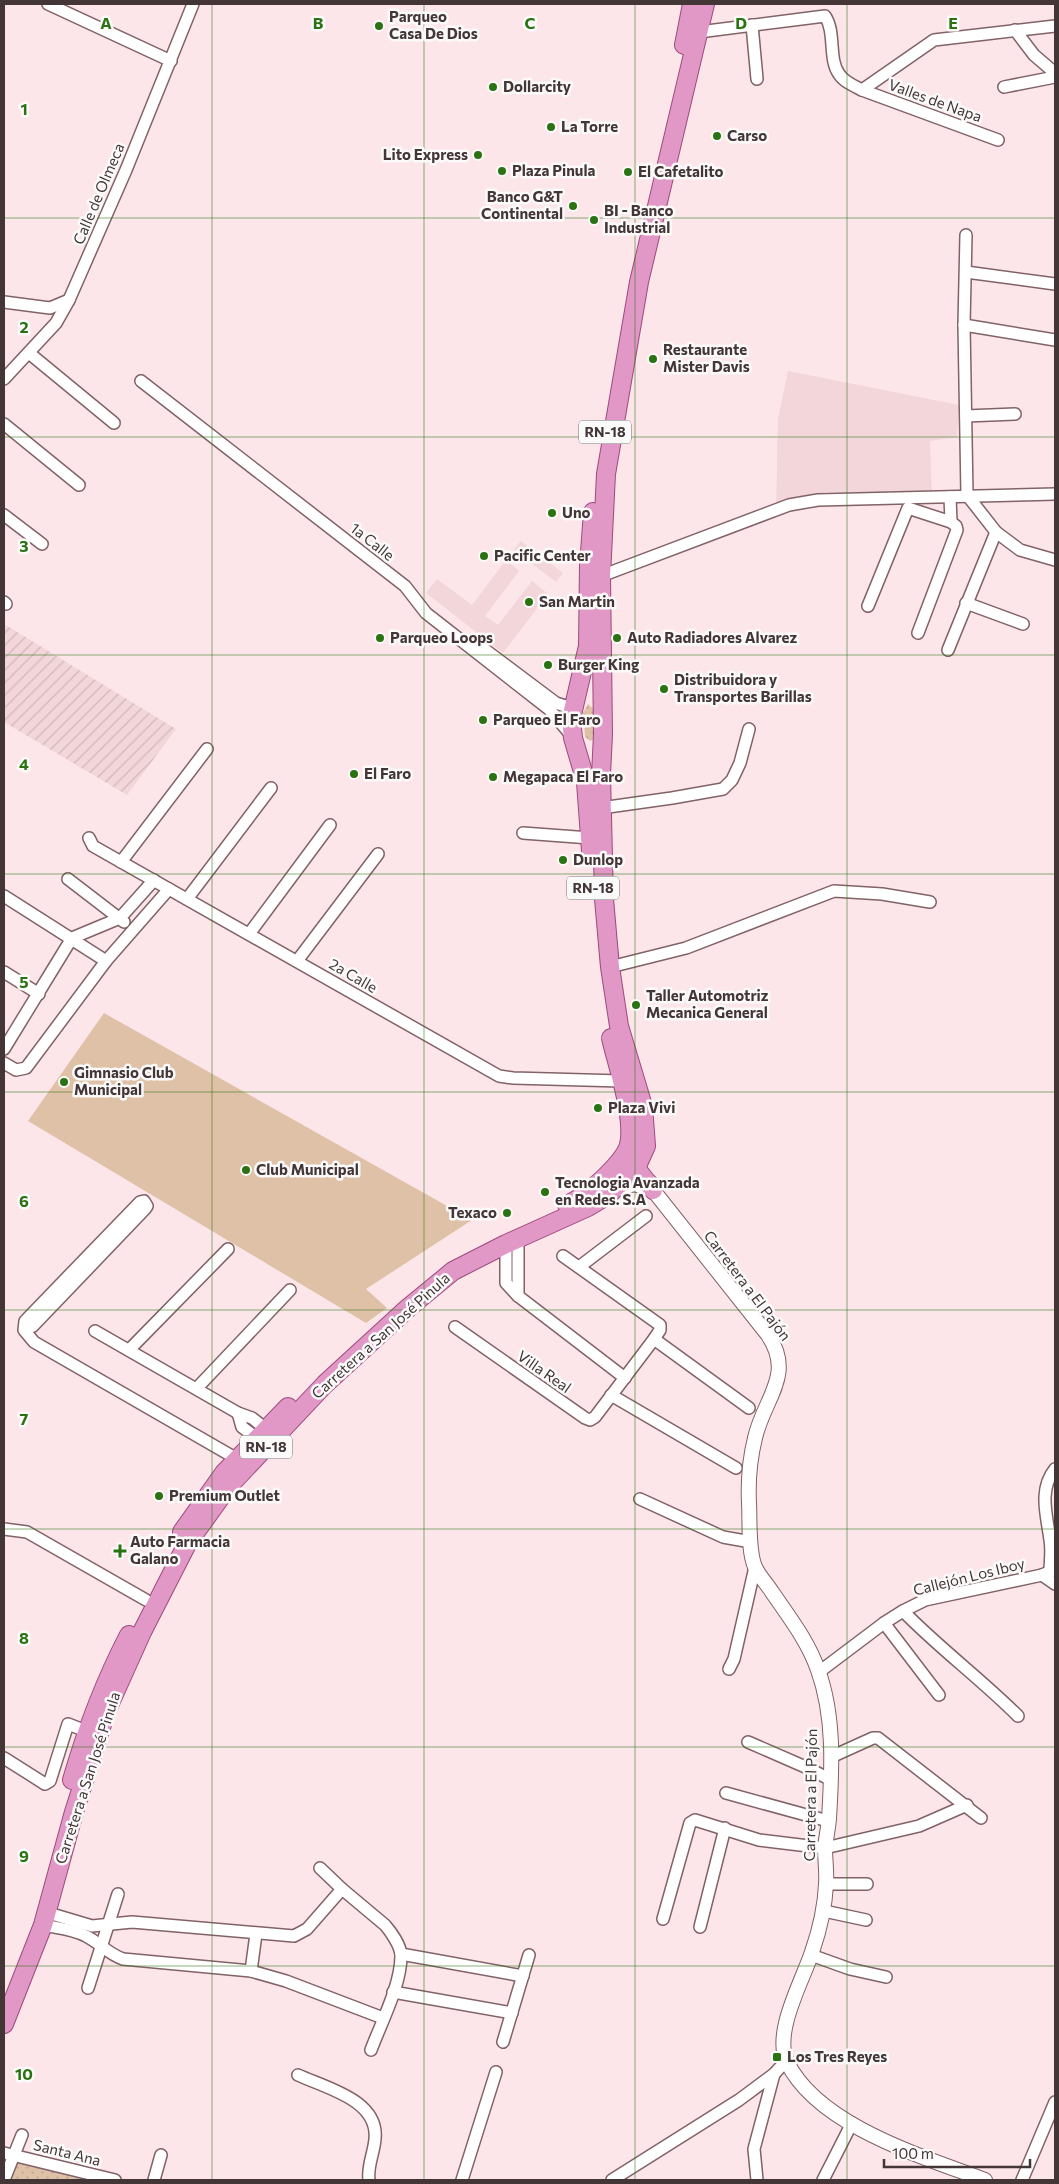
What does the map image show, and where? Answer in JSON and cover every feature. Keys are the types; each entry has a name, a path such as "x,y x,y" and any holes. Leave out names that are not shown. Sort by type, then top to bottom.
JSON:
{"main road":[{"name":"Carretera a San José Pinula","path":"4,2024 44,1919 74,1812 106,1712 142,1632 187,1544 228,1488 325,1384 408,1308 453,1272 588,1207 617,1189 636,1168 646,1146 643,1106 624,1073 606,1016 597,952 586,782 573,738 571,719 589,638 589,564 594,495 632,272 660,157 692,4"},
{"name":"Carretera a San José Pinula","path":"4,1994 29,1928 86,1731 106,1680 180,1534 208,1493 258,1433 321,1374 445,1264 582,1198 618,1164 627,1149 630,1134 619,1026 610,967 601,808 603,737 602,576 606,474 628,340 646,248 699,32 704,4"},
{"path":"594,495 599,502 596,570 602,576"},
{"path":"574,705 581,699 589,696 603,704"},
{"path":"573,738 589,745 598,743 603,737"},
{"path":"626,1101 634,1112 637,1124 634,1156 636,1168 652,1190"}],"street":[{"path":"48,4 171,61"},
{"name":"Calle de Olmeca","path":"4,379 56,323 68,300 171,61 193,4"},
{"name":"Valles de Napa","path":"699,32 825,16 830,22 836,69 847,82 862,90 998,140"},
{"path":"752,25 757,79"},
{"name":"Valles de Napa","path":"862,90 934,40 1055,26"},
{"path":"1015,30 1034,55 1055,75"},
{"path":"1004,87 1055,75"},
{"path":"966,235 964,325 967,495 996,532 1020,550 1055,560"},
{"path":"966,272 1055,284"},
{"path":"4,302 50,308 68,300"},
{"path":"964,325 1055,340"},
{"path":"28,353 40,360 114,423"},
{"name":"1a Calle","path":"141,381 404,586 426,613 550,710 573,738"},
{"path":"966,416 1015,414"},
{"path":"4,424 79,485"},
{"path":"602,576 789,505 818,500 1055,494"},
{"path":"945,497 945,520"},
{"path":"868,606 905,511 911,507 945,520 956,526 958,530 918,633"},
{"path":"4,514 42,544"},
{"path":"948,650 996,532"},
{"path":"966,603 1024,624"},
{"path":"472,640 556,703 565,706 574,705"},
{"path":"601,808 723,789 732,780 740,763 749,729"},
{"path":"122,862 206,749"},
{"path":"191,895 271,788"},
{"path":"252,930 330,824"},
{"path":"523,832 590,838"},
{"name":"2a Calle","path":"89,838 94,846 169,889 191,895 301,957 499,1076 513,1078 624,1073"},
{"path":"301,957 378,854"},
{"path":"68,879 134,929"},
{"path":"4,1049 72,938 120,918 154,880"},
{"path":"4,1063 16,1070 26,1068 106,961 169,889"},
{"path":"610,967 686,948 834,892 882,894 930,902"},
{"path":"4,896 106,961"},
{"path":"4,972 39,994"},
{"name":"Carretera a El Pajón","path":"646,1146 646,1169 652,1190 768,1335 779,1356 779,1375 761,1418 753,1448 749,1498 751,1542 755,1567 801,1634 819,1672 830,1724 831,1757 831,1780 825,1848 826,1884 824,1911 812,1954 789,2009 785,2038 786,2061"},
{"path":"617,1189 634,1184 652,1190"},
{"path":"578,1267 646,1216"},
{"path":"512,1242 506,1283 518,1296 625,1378"},
{"path":"105,1245 33,1326 24,1330 34,1342 237,1459"},
{"path":"129,1350 228,1249"},
{"path":"563,1256 660,1325 660,1330 654,1339 749,1408"},
{"path":"197,1388 290,1290"},
{"name":"Villa Real","path":"455,1327 590,1420 654,1339"},
{"path":"95,1331 238,1413 252,1418 258,1433"},
{"path":"611,1395 736,1468"},
{"path":"238,1413 242,1427 258,1433"},
{"path":"1055,1469 1045,1490 1046,1516 1051,1542 1049,1572 1055,1584"},
{"path":"640,1498 723,1537 751,1542"},
{"path":"4,1529 27,1532 146,1600"},
{"path":"728,1669 734,1659 755,1567"},
{"name":"Callejón Los Iboy","path":"819,1672 884,1623 925,1600 1049,1572"},
{"path":"903,1611 929,1637 986,1684 1018,1716"},
{"path":"884,1623 939,1694"},
{"path":"4,1758 46,1784 50,1781 68,1724 86,1731"},
{"path":"831,1757 873,1738 878,1738 967,1805 981,1818"},
{"path":"748,1742 831,1780"},
{"path":"726,1793 828,1820"},
{"path":"663,1919 690,1823 695,1820 759,1840 825,1848 919,1826 967,1805"},
{"path":"700,1927 725,1828"},
{"path":"320,1868 342,1890 390,1931 401,1954 393,1992 371,2050"},
{"path":"826,1884 868,1884"},
{"path":"44,1919 92,1926 132,1922 286,1937 302,1934 342,1890"},
{"path":"88,1988 118,1894"},
{"path":"824,1911 866,1920"},
{"path":"44,1919 81,1933 114,1956 135,1961 251,1971 280,1979 383,2018"},
{"path":"251,1971 256,1934"},
{"path":"401,1954 522,1976"},
{"path":"812,1954 850,1969 886,1977"},
{"path":"503,2042 529,1955"},
{"path":"393,1992 512,2013"},
{"path":"612,2180 739,2100 774,2074 786,2061 826,2107 852,2123 885,2142 985,2180"},
{"path":"462,2180 496,2072"},
{"path":"757,2180 754,2149 774,2074"},
{"path":"298,2075 342,2095 358,2104 370,2114 375,2126 375,2138 369,2167 369,2180"},
{"path":"1022,2180 1055,2102"},
{"path":"823,2180 852,2123"},
{"name":"Santa Ana","path":"4,2180 9,2154 22,2135"},
{"name":"Santa Ana","path":"9,2154 114,2180"},
{"path":"154,2180 161,2155"}],"shaded area":[{"path":"788,371 959,405 957,437 930,441 932,496 824,492 810,496 776,513 778,419"},
{"path":"521,541 563,573 556,582 514,550"},
{"path":"506,560 519,571 485,616 498,625 532,581 548,594 503,653 426,593 437,579 472,605"},
{"path":"4,624 176,729 127,795 4,722"},
{"path":"588,704 595,710 594,739 590,741 585,737 583,713"},
{"name":"Club Municipal","path":"104,1013 472,1220 366,1289 387,1308 366,1323 28,1121"},
{"path":"18,2162 88,2179 10,2180"}],"place":[{"name":"Parqueo Casa De Dios","path":"379,26"},
{"name":"Dollarcity","path":"493,87"},
{"name":"La Torre","path":"551,127"},
{"name":"Carso","path":"717,136"},
{"name":"Lito Express","path":"478,155"},
{"name":"Plaza Pinula","path":"502,171"},
{"name":"El Cafetalito","path":"628,172"},
{"name":"Banco G&T Continental","path":"573,206"},
{"name":"BI - Banco Industrial","path":"594,220"},
{"name":"Restaurante Mister Davis","path":"653,359"},
{"name":"Uno","path":"552,513"},
{"name":"Pacific Center","path":"484,556"},
{"name":"San Martin","path":"529,602"},
{"name":"Parqueo Loops","path":"380,638"},
{"name":"Auto Radiadores Alvarez","path":"617,638"},
{"name":"Burger King","path":"548,665"},
{"name":"Distribuidora y Transportes Barillas","path":"664,689"},
{"name":"Parqueo El Faro","path":"483,720"},
{"name":"El Faro","path":"354,774"},
{"name":"Megapaca El Faro","path":"493,777"},
{"name":"Dunlop","path":"563,860"},
{"name":"Taller Automotriz Mecanica General","path":"636,1005"},
{"name":"Gimnasio Club Municipal","path":"64,1082"},
{"name":"Plaza Vivi","path":"598,1108"},
{"name":"Club Municipal","path":"246,1170"},
{"name":"Tecnologia Avanzada en Redes. S.A","path":"545,1192"},
{"name":"Texaco","path":"507,1213"},
{"name":"Premium Outlet","path":"159,1496"},
{"name":"Auto Farmacia Galano","path":"120,1551"},
{"name":"Los Tres Reyes","path":"777,2057"}]}
